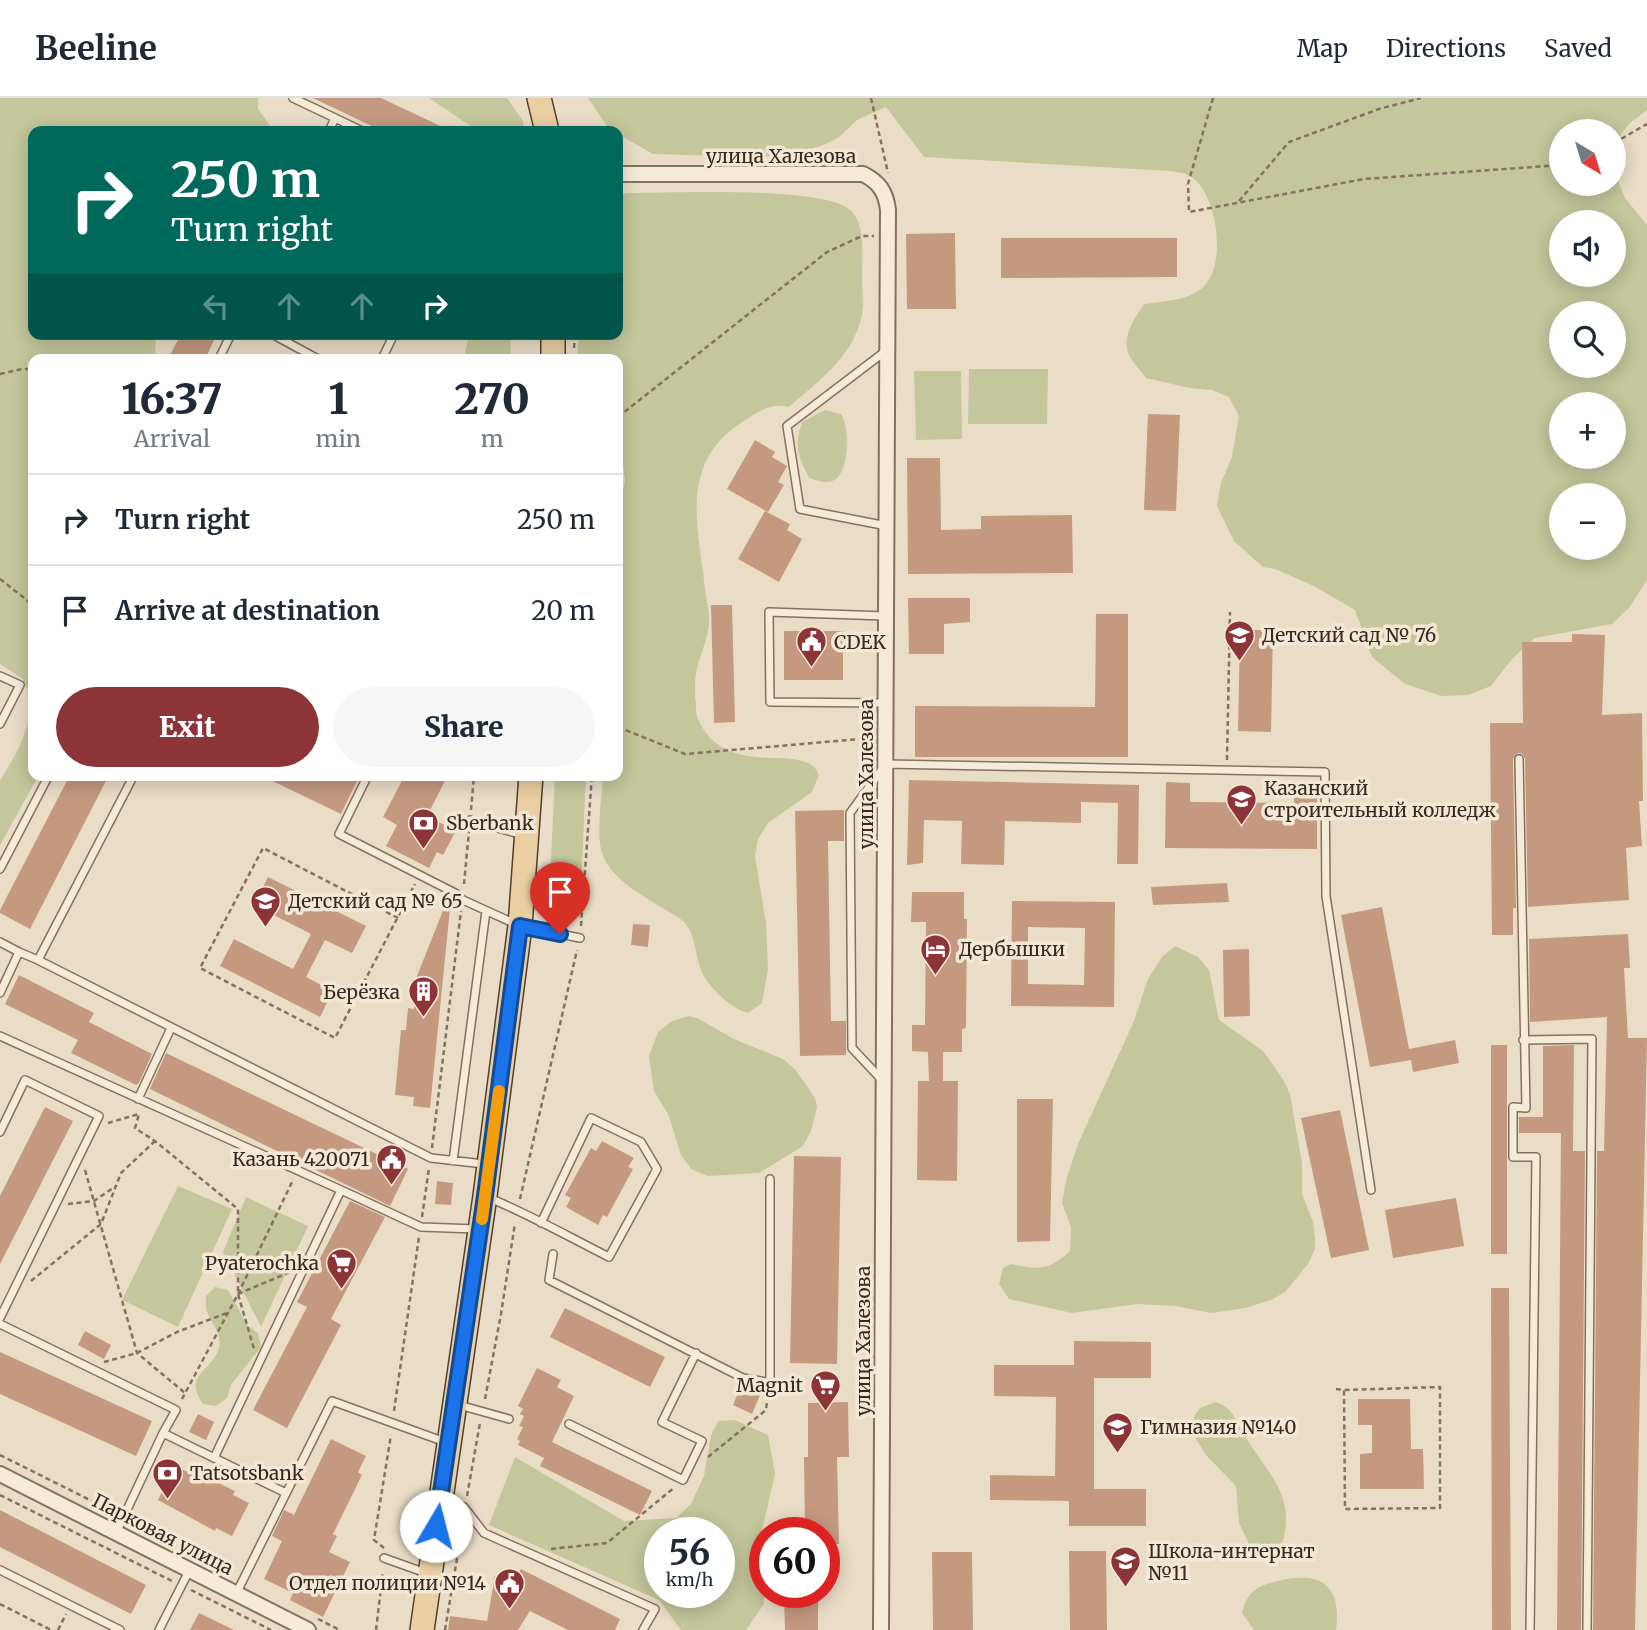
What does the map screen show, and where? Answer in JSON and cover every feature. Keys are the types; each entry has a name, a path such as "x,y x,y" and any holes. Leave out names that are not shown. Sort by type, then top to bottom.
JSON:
{"main road":[{"path":"538,98 546,126"},
{"path":"422,1630 481,1230 520,926 531,781"}],"street":[{"name":"улица Халезова","path":"623,174 863,174 876,182 884,192 888,210 881,1630"},
{"name":"Парковая улица","path":"0,1474 308,1630"}],"lane":[{"path":"293,98 352,126"},
{"path":"331,126 335,118"},
{"path":"283,340 309,354"},
{"path":"887,526 800,509 787,426 888,350"},
{"path":"886,616 769,612 770,702 886,703"},
{"path":"0,676 20,685 0,724"},
{"path":"1519,759 1526,1108 1513,1107 1513,1157 1536,1157 1530,1630"},
{"path":"884,1082 852,1048 850,813 886,764 1325,772 1326,897 1371,1190"},
{"path":"0,869 46,781"},
{"path":"38,960 131,781"},
{"path":"365,781 339,834 457,894 463,900 520,926 580,938"},
{"path":"470,820 527,836"},
{"path":"415,884 420,876"},
{"path":"453,1161 486,911"},
{"path":"0,942 430,1158 489,1164"},
{"path":"0,993 19,952"},
{"path":"138,1099 171,1027"},
{"path":"0,1036 421,1227 481,1230"},
{"path":"1523,1040 1592,1039 1587,1630"},
{"path":"0,1132 25,1080 99,1116 0,1318"},
{"path":"485,1196 609,1257 657,1169 641,1142 591,1118 541,1223"},
{"path":"769,1384 770,1179"},
{"path":"214,1458 341,1190"},
{"path":"553,1254 549,1280 743,1378 796,1387"},
{"path":"0,1324 176,1410 117,1531"},
{"path":"569,1423 683,1480 702,1441 662,1422 696,1353"},
{"path":"237,1592 332,1401 449,1443"},
{"path":"455,1403 509,1419"},
{"path":"163,1433 286,1493"},
{"path":"439,1502 464,1507 484,1533 654,1609 643,1630"},
{"path":"384,1558 430,1574"},
{"path":"159,1630 190,1569"},
{"path":"0,1570 120,1630"}],"path":[{"path":"871,98 890,178"},
{"path":"1213,98 1188,184 1189,212 1364,179 1549,166"},
{"path":"1239,201 1289,142 1379,109 1421,98"},
{"path":"1626,136 1647,124"},
{"path":"623,412 828,252 862,236 888,235"},
{"path":"0,374 28,369"},
{"path":"0,579 28,601"},
{"path":"1226,770 1230,612"},
{"path":"623,729 685,754 886,737"},
{"path":"376,1630 385,1548 374,1540 421,1227 463,900 473,781"},
{"path":"398,918 263,848 200,968 335,1038 398,918 415,884"},
{"path":"94,1126 139,1114 135,1128 155,1141 238,1209 238,1294 259,1365"},
{"path":"9,1299 101,1224 121,1172 155,1141"},
{"path":"81,1153 137,1353 185,1393"},
{"path":"176,1410 238,1294 298,1171"},
{"path":"55,1205 94,1201 116,1186"},
{"path":"238,1294 306,1265"},
{"path":"88,1367 137,1353 177,1332 227,1313"},
{"path":"527,1552 607,1543 766,1410 769,1384"},
{"path":"1336,1389 1440,1387 1440,1508 1345,1509 1344,1390"},
{"path":"0,1494 271,1630"},
{"path":"0,1604 51,1630"},
{"path":"58,1630 71,1605"}],"green space":[{"path":"0,98 258,98 258,109 270,126 28,126 28,340 156,340 155,354 28,354 28,691 23,679 0,664"},
{"path":"429,98 507,98 523,121 524,126 471,126"},
{"path":"588,98 1647,98 1647,110 1626,128 1626,119 1549,119 1549,196 1624,196 1647,225 1647,580 1629,608 1612,624 1535,638 1512,659 1491,686 1468,695 1441,696 1405,684 1372,657 1355,610 1314,586 1275,569 1263,567 1234,541 1217,506 1221,483 1232,457 1239,416 1229,397 1212,390 1146,378 1129,355 1128,335 1133,321 1145,304 1188,296 1201,289 1210,279 1217,247 1216,228 1206,194 1197,182 1186,174 1170,171 924,157 886,107 857,120 838,138 821,146 792,154 760,157 653,154 623,137 623,126 607,126"},
{"path":"743,192 808,197 833,202 849,209 861,230 863,307 854,338 836,364 789,407 764,409 721,439 708,457 697,497 699,542 709,621 695,680 698,719 711,739 727,750 745,756 798,760 811,765 819,775 812,792 768,823 758,839 755,856 766,923 768,969 762,1003 748,1013 727,1002 708,983 686,924 621,880 608,865 601,848 599,828 603,781 623,781 623,354 577,354 579,340 623,340 623,194"},
{"path":"468,340 510,340 511,354 465,354"},
{"path":"969,369 1048,369 1047,424 968,424"},
{"path":"914,371 961,371 962,439 916,440"},
{"path":"825,410 841,414 847,439 842,470 838,477 826,482 809,478 798,445 802,422"},
{"path":"28,723 28,781 36,781 0,845 0,781 19,748"},
{"path":"555,781 586,781 580,910 573,920 563,924 556,919 549,901"},
{"path":"1175,946 1198,957 1209,970 1219,1020 1263,1051 1290,1094 1302,1163 1302,1194 1313,1222 1315,1240 1315,1249 1308,1264 1285,1292 1271,1300 1245,1308 1211,1313 1175,1306 1137,1304 1072,1313 1009,1299 999,1284 1003,1268 1011,1264 1042,1267 1056,1262 1070,1251 1071,1227 1062,1203 1078,1144 1134,1021 1148,979 1162,957"},
{"path":"689,1016 734,1039 783,1059 795,1069 815,1098 817,1107 811,1131 803,1146 759,1173 708,1176 691,1169 681,1155 668,1114 654,1091 649,1056 658,1032 672,1021"},
{"path":"178,1186 232,1209 178,1327 122,1300"},
{"path":"246,1197 308,1226 261,1327 223,1252"},
{"path":"215,1287 228,1290 248,1326 258,1333 261,1347 231,1385 227,1398 216,1406 203,1404 196,1386 197,1379 211,1363 220,1343 206,1310 206,1296"},
{"path":"1216,1402 1227,1408 1234,1417 1280,1492 1286,1517 1285,1531 1282,1542 1272,1550 1262,1551 1250,1546 1239,1523 1236,1486 1206,1455 1196,1439 1194,1416 1200,1408"},
{"path":"735,1420 768,1435 775,1474 765,1517 749,1517 749,1608 761,1608 746,1630 681,1630 665,1608 735,1608 735,1517 677,1517 691,1504 704,1476 711,1436 718,1421"},
{"path":"515,1457 624,1521 644,1520 644,1593 489,1525"},
{"path":"1292,1578 1312,1578 1328,1587 1335,1600 1336,1630 1254,1630 1242,1613 1249,1596 1260,1587"}],"building":[{"path":"313,98 381,98 440,126 372,126"},
{"path":"955,233 956,309 907,309 906,234"},
{"path":"1001,238 1177,238 1177,277 1001,278"},
{"path":"178,340 214,340 207,354 171,354"},
{"path":"1148,414 1180,415 1176,511 1144,510"},
{"path":"755,440 775,452 772,457 787,466 778,482 784,485 768,512 727,489"},
{"path":"907,458 940,458 941,530 981,529 981,516 1072,515 1073,573 908,574"},
{"path":"765,511 790,524 787,530 802,539 779,582 738,559"},
{"path":"908,598 970,598 970,622 944,624 944,654 909,654"},
{"path":"711,605 732,605 735,722 714,723"},
{"path":"1096,614 1128,614 1128,757 915,757 915,706 1095,707"},
{"path":"1240,630 1273,630 1271,732 1238,731"},
{"path":"784,631 843,631 843,680 784,680"},
{"path":"1572,634 1605,635 1602,715 1642,713 1643,801 1639,801 1642,846 1626,848 1629,900 1528,907 1525,759 1518,753 1513,759 1516,908 1513,908 1513,935 1492,935 1490,723 1523,723 1522,642 1572,642"},
{"path":"909,780 1139,785 1138,864 1117,864 1118,803 1081,802 1081,823 1005,821 1004,865 961,864 962,821 924,820 923,863 907,865"},
{"path":"67,781 106,781 30,929 0,913"},
{"path":"272,781 357,781 341,814"},
{"path":"402,781 445,781 427,816 456,831 443,855 437,852 429,868 386,846 397,825 383,817"},
{"name":"Казанский строительный колледж","path":"1166,782 1190,783 1190,802 1294,803 1294,782 1317,782 1317,849 1165,848"},
{"path":"844,810 844,841 828,841 831,1021 846,1021 846,1055 800,1056 795,811"},
{"path":"268,877 366,926 352,953 325,940 306,977 333,991 320,1017 220,966 234,939 293,969 311,934 254,905"},
{"path":"1227,883 1229,902 1153,905 1151,887"},
{"path":"912,892 964,892 964,919 967,919 966,1028 962,1029 962,1052 943,1052 943,1081 958,1081 957,1181 917,1180 918,1081 929,1081 928,1052 912,1051 912,1025 925,1025 926,922 911,922"},
{"name":"Берёзка","path":"448,898 451,899 430,1108 413,1106 414,1097 395,1095 401,1030 406,1030 408,1008 414,1009 417,976"},
{"path":"1012,901 1115,902 1114,1007 1011,1006","holes":["1028,927 1085,928 1084,985 1028,984"]},
{"path":"1382,907 1409,1049 1455,1040 1459,1063 1413,1072 1411,1060 1370,1067 1341,915"},
{"path":"633,924 650,925 648,947 631,945"},
{"path":"1628,934 1630,968 1624,968 1628,1038 1647,1038 1635,1630 1593,1630 1597,1151 1604,1151 1607,1017 1530,1022 1529,939"},
{"path":"1249,949 1250,1016 1224,1017 1223,950"},
{"path":"19,975 94,1013 89,1022 152,1054 139,1083 136,1085 71,1053 78,1040 5,1004"},
{"path":"1491,1045 1507,1045 1507,1254 1491,1254"},
{"path":"1574,1045 1573,1151 1585,1151 1581,1630 1557,1630 1561,1133 1519,1133 1519,1117 1543,1117 1543,1046"},
{"path":"166,1053 408,1169 390,1206 150,1089"},
{"path":"1017,1099 1053,1099 1050,1241 1017,1242"},
{"path":"45,1107 73,1121 0,1264 0,1196"},
{"path":"1340,1110 1369,1250 1331,1258 1301,1118"},
{"path":"602,1141 634,1158 628,1167 633,1169 607,1217 603,1215 598,1225 566,1207 571,1198 565,1195 591,1148 596,1151"},
{"path":"794,1156 841,1157 837,1364 790,1363"},
{"path":"437,1181 453,1183 451,1205 435,1204"},
{"path":"1456,1198 1464,1246 1393,1258 1385,1210"},
{"path":"350,1201 385,1217 331,1319 341,1325 287,1428 253,1410 307,1307 297,1302"},
{"path":"1491,1288 1509,1288 1511,1630 1492,1630"},
{"path":"565,1308 665,1357 650,1387 550,1337"},
{"path":"85,1331 111,1345 104,1359 78,1345"},
{"path":"1074,1341 1151,1342 1151,1378 1094,1378 1094,1489 1146,1489 1146,1526 1069,1526 1069,1501 990,1500 990,1475 1055,1476 1056,1397 994,1396 994,1365 1074,1365"},
{"path":"0,1352 152,1421 136,1456 0,1394"},
{"path":"537,1368 561,1380 557,1387 574,1396 552,1442 652,1491 640,1515 540,1466 544,1458 518,1445 520,1441 517,1439 523,1427 519,1426 524,1416 520,1414 523,1409 518,1406"},
{"path":"741,1386 760,1395 752,1414 733,1405"},
{"path":"1358,1399 1410,1399 1411,1449 1423,1449 1424,1489 1360,1489 1360,1454 1372,1453 1372,1425 1358,1425"},
{"path":"848,1402 849,1457 837,1457 838,1517 805,1517 804,1457 808,1457 808,1403"},
{"path":"198,1414 214,1422 206,1440 189,1432"},
{"path":"331,1439 366,1456 358,1472 362,1475 333,1534 337,1536 329,1552 350,1562 323,1617 290,1600 293,1593 264,1579 282,1541 272,1536 284,1510 294,1515"},
{"path":"175,1466 190,1473 192,1470 235,1491 233,1495 249,1503 232,1536 216,1528 215,1531 158,1500"},
{"path":"0,1510 146,1585 131,1614 0,1547"},
{"path":"1069,1551 1106,1551 1107,1630 1070,1630"},
{"path":"932,1552 972,1552 973,1630 933,1630"},
{"path":"521,1569 620,1619 615,1630 568,1630 530,1611 518,1630 448,1630 450,1616 487,1621 495,1576 513,1584"},
{"path":"784,1608 818,1608 818,1630 785,1630"},
{"path":"199,1613 234,1630 190,1630"}],"slow traffic":[{"path":"482,1219 499,1091"}],"place":[{"name":"Детский сад № 76","path":"1239,662"},
{"name":"CDEK","path":"811,669"},
{"name":"Казанский строительный колледж","path":"1241,826"},
{"name":"Sberbank","path":"423,850"},
{"name":"Детский сад № 65","path":"265,928"},
{"name":"Дербышки","path":"936,976"},
{"name":"Берёзка","path":"423,1019"},
{"name":"Казань 420071","path":"392,1186"},
{"name":"Pyaterochka","path":"342,1290"},
{"name":"Magnit","path":"826,1412"},
{"name":"Гимназия №140","path":"1117,1454"},
{"name":"Tatsotsbank","path":"167,1500"},
{"name":"Школа-интернат №11","path":"1125,1589"},
{"name":"Отдел полиции №14","path":"509,1610"}],"route":[{"path":"436,1526 485,1196 520,926 560,934"}]}
